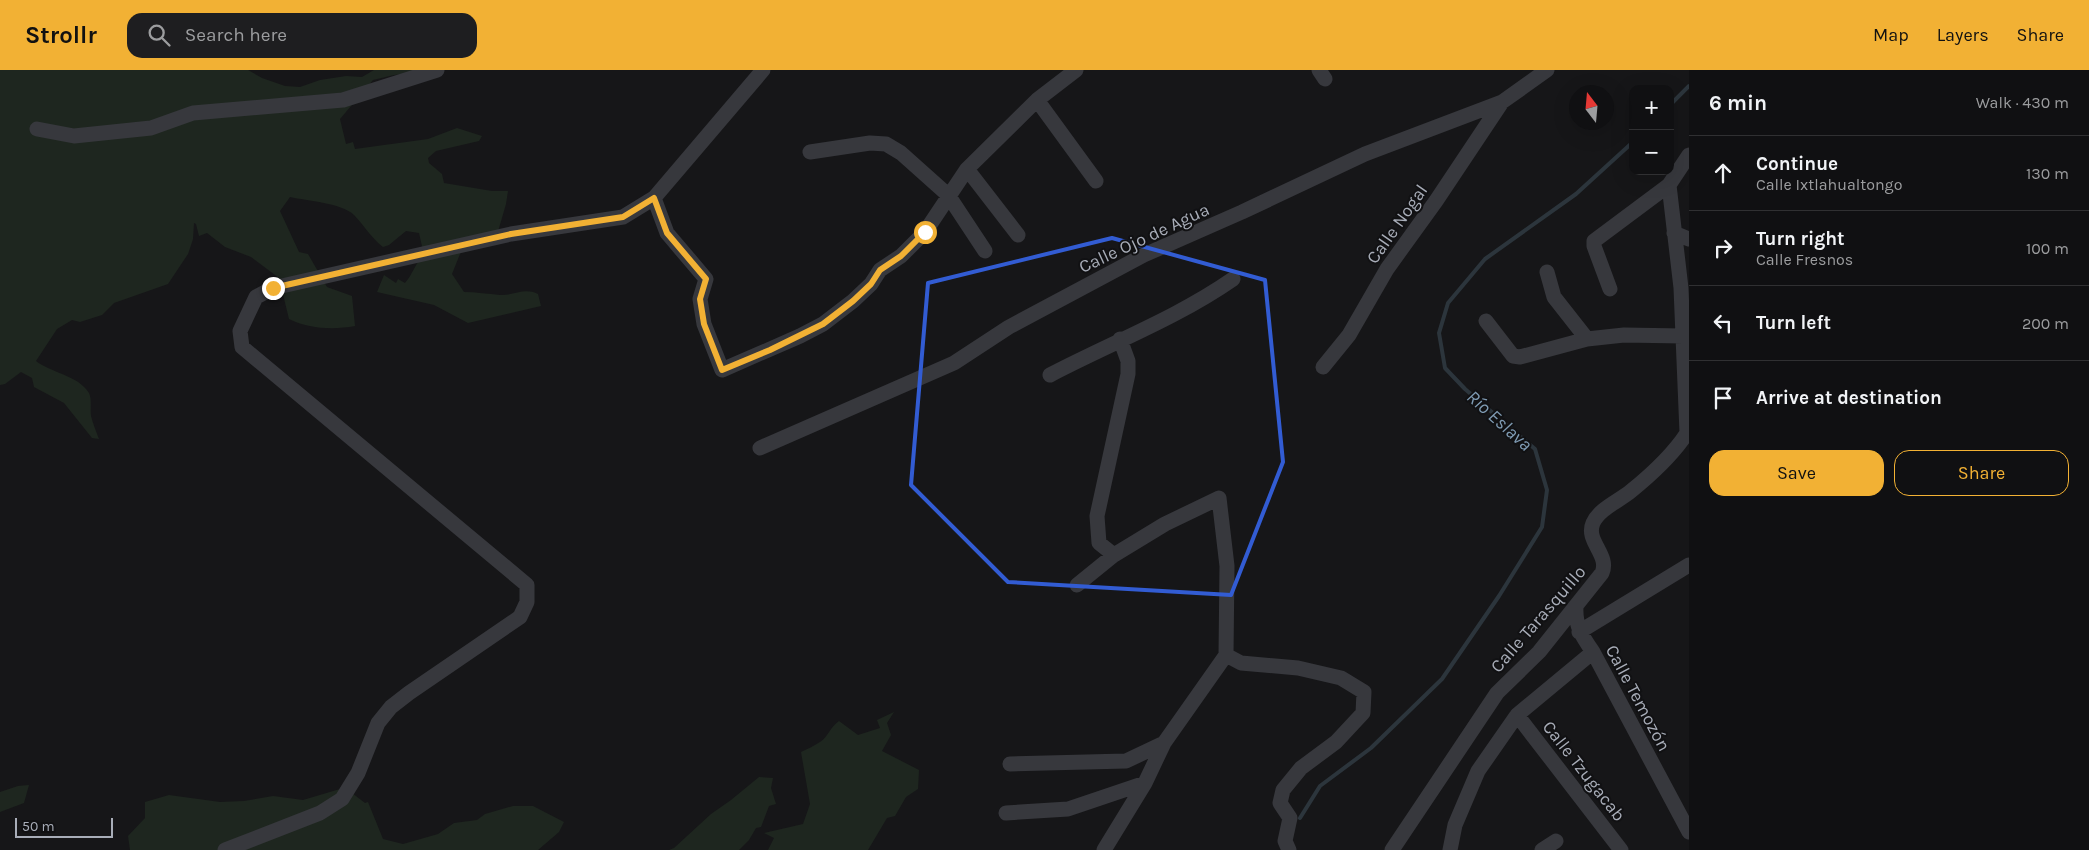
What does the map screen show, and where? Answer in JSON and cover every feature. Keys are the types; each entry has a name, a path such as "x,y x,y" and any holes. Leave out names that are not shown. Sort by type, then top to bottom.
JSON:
{"street":[{"path":"37,129 74,136 151,128 193,113 343,100 437,70"},
{"path":"225,850 320,813 342,799 358,773 378,723 390,707 408,692 520,617 527,602 527,585 242,347 240,331 256,298 273,288 511,234 623,217 654,198 763,70"},
{"path":"654,198 667,233 706,279 700,299 703,316 722,370 823,324 853,301 871,284 880,270 901,256 925,232 967,169 1037,100 1076,70"},
{"name":"Calle Ojo de Agua","path":"760,448 954,363 1009,327 1144,254 1242,212 1365,154 1502,102 1547,70"},
{"path":"1037,100 1096,181"},
{"name":"Calle Nogal","path":"1323,367 1349,335 1387,269 1436,201 1502,102"},
{"path":"810,152 870,143 886,144 901,154 948,195 985,251"},
{"path":"1610,289 1594,246 1594,241 1669,184 1689,155"},
{"path":"967,169 1018,235"},
{"name":"Calle Tarasquillo","path":"1392,850 1497,693 1539,652 1576,607 1604,568 1602,555 1592,536 1591,526 1596,516 1631,491 1664,462 1676,450 1687,433 1683,336 1685,289 1674,233 1669,184"},
{"path":"1674,233 1689,239"},
{"path":"1547,272 1554,297 1587,339"},
{"path":"1050,375 1212,294 1233,279"},
{"path":"1486,321 1513,356 1520,358 1587,339 1624,335 1683,336"},
{"path":"1114,555 1099,543 1097,516 1128,374 1128,361 1120,339"},
{"path":"1077,585 1114,555 1165,524 1219,498 1227,566 1226,655 1164,743 1144,783 1104,850"},
{"path":"1579,632 1689,565"},
{"name":"Calle Temozón","path":"1576,607 1575,620 1579,632 1593,652 1689,832"},
{"path":"1450,850 1455,825 1478,771 1517,715 1593,652"},
{"path":"1226,655 1241,663 1298,668 1341,678 1364,692 1363,712 1336,742 1301,768 1283,790 1280,803 1290,818 1284,847"},
{"name":"Calle Tzugacab","path":"1517,715 1621,850"},
{"path":"1010,764 1126,761 1164,743"},
{"path":"1006,813 1068,809 1144,783"},
{"path":"1542,850 1556,841"}],"highlighted area":[{"path":"1112,238 1265,280 1283,462 1231,595 1008,582 911,485 928,283"}],"shaded area":[{"path":"0,70 248,70 262,78 285,86 300,87 320,80 346,76 362,77 374,70 432,70 373,80 340,119 346,144 353,142 355,149 428,139 457,128 482,136 479,141 436,151 428,158 429,163 442,174 444,183 492,191 508,191 497,235 462,249 452,274 464,292 500,295 528,291 538,294 541,306 468,323 434,305 377,292 384,275 396,283 398,279 405,283 408,280 418,261 424,255 419,233 406,231 389,245 383,247 349,211 333,205 290,197 280,211 299,252 308,254 327,287 352,296 355,326 339,328 313,327 289,319 279,278 251,257 225,247 207,233 199,236 196,224 194,223 193,239 188,254 168,284 114,303 102,315 80,322 72,320 57,329 36,361 78,382 89,393 91,416 99,439 92,438 64,403 34,387 32,378 21,372 5,384 0,385"},
{"path":"894,712 887,723 891,735 882,751 919,770 918,789 906,797 895,816 887,818 868,850 768,850 774,838 764,833 803,824 810,804 801,752 823,740 839,721 858,735 880,728 877,720"},
{"path":"759,777 773,778 771,788 776,804 769,806 761,827 756,828 749,840 739,850 669,850 674,848 711,814"},
{"path":"29,785 24,803 0,812 0,792 18,786"},
{"path":"340,789 348,790 365,803 368,802 383,839 403,844 438,834 454,823 477,820 485,814 513,806 533,806 564,822 559,832 538,850 130,850 128,836 145,818 145,802 169,795 220,802 244,801 273,796 303,800"}],"waterway":[{"name":"Río Eslava","path":"1674,101 1689,86"},
{"name":"Río Eslava","path":"1300,818 1320,786 1371,748 1442,679 1499,596 1542,527 1547,490 1535,449 1465,389 1445,368 1439,333 1448,303 1485,259 1576,194 1629,146"}],"route":[{"path":"273,288 511,234 623,217 654,198 667,233 706,279 700,299 704,324 722,370 770,350 823,324 853,301 871,284 880,270 901,256 925,232"}]}
